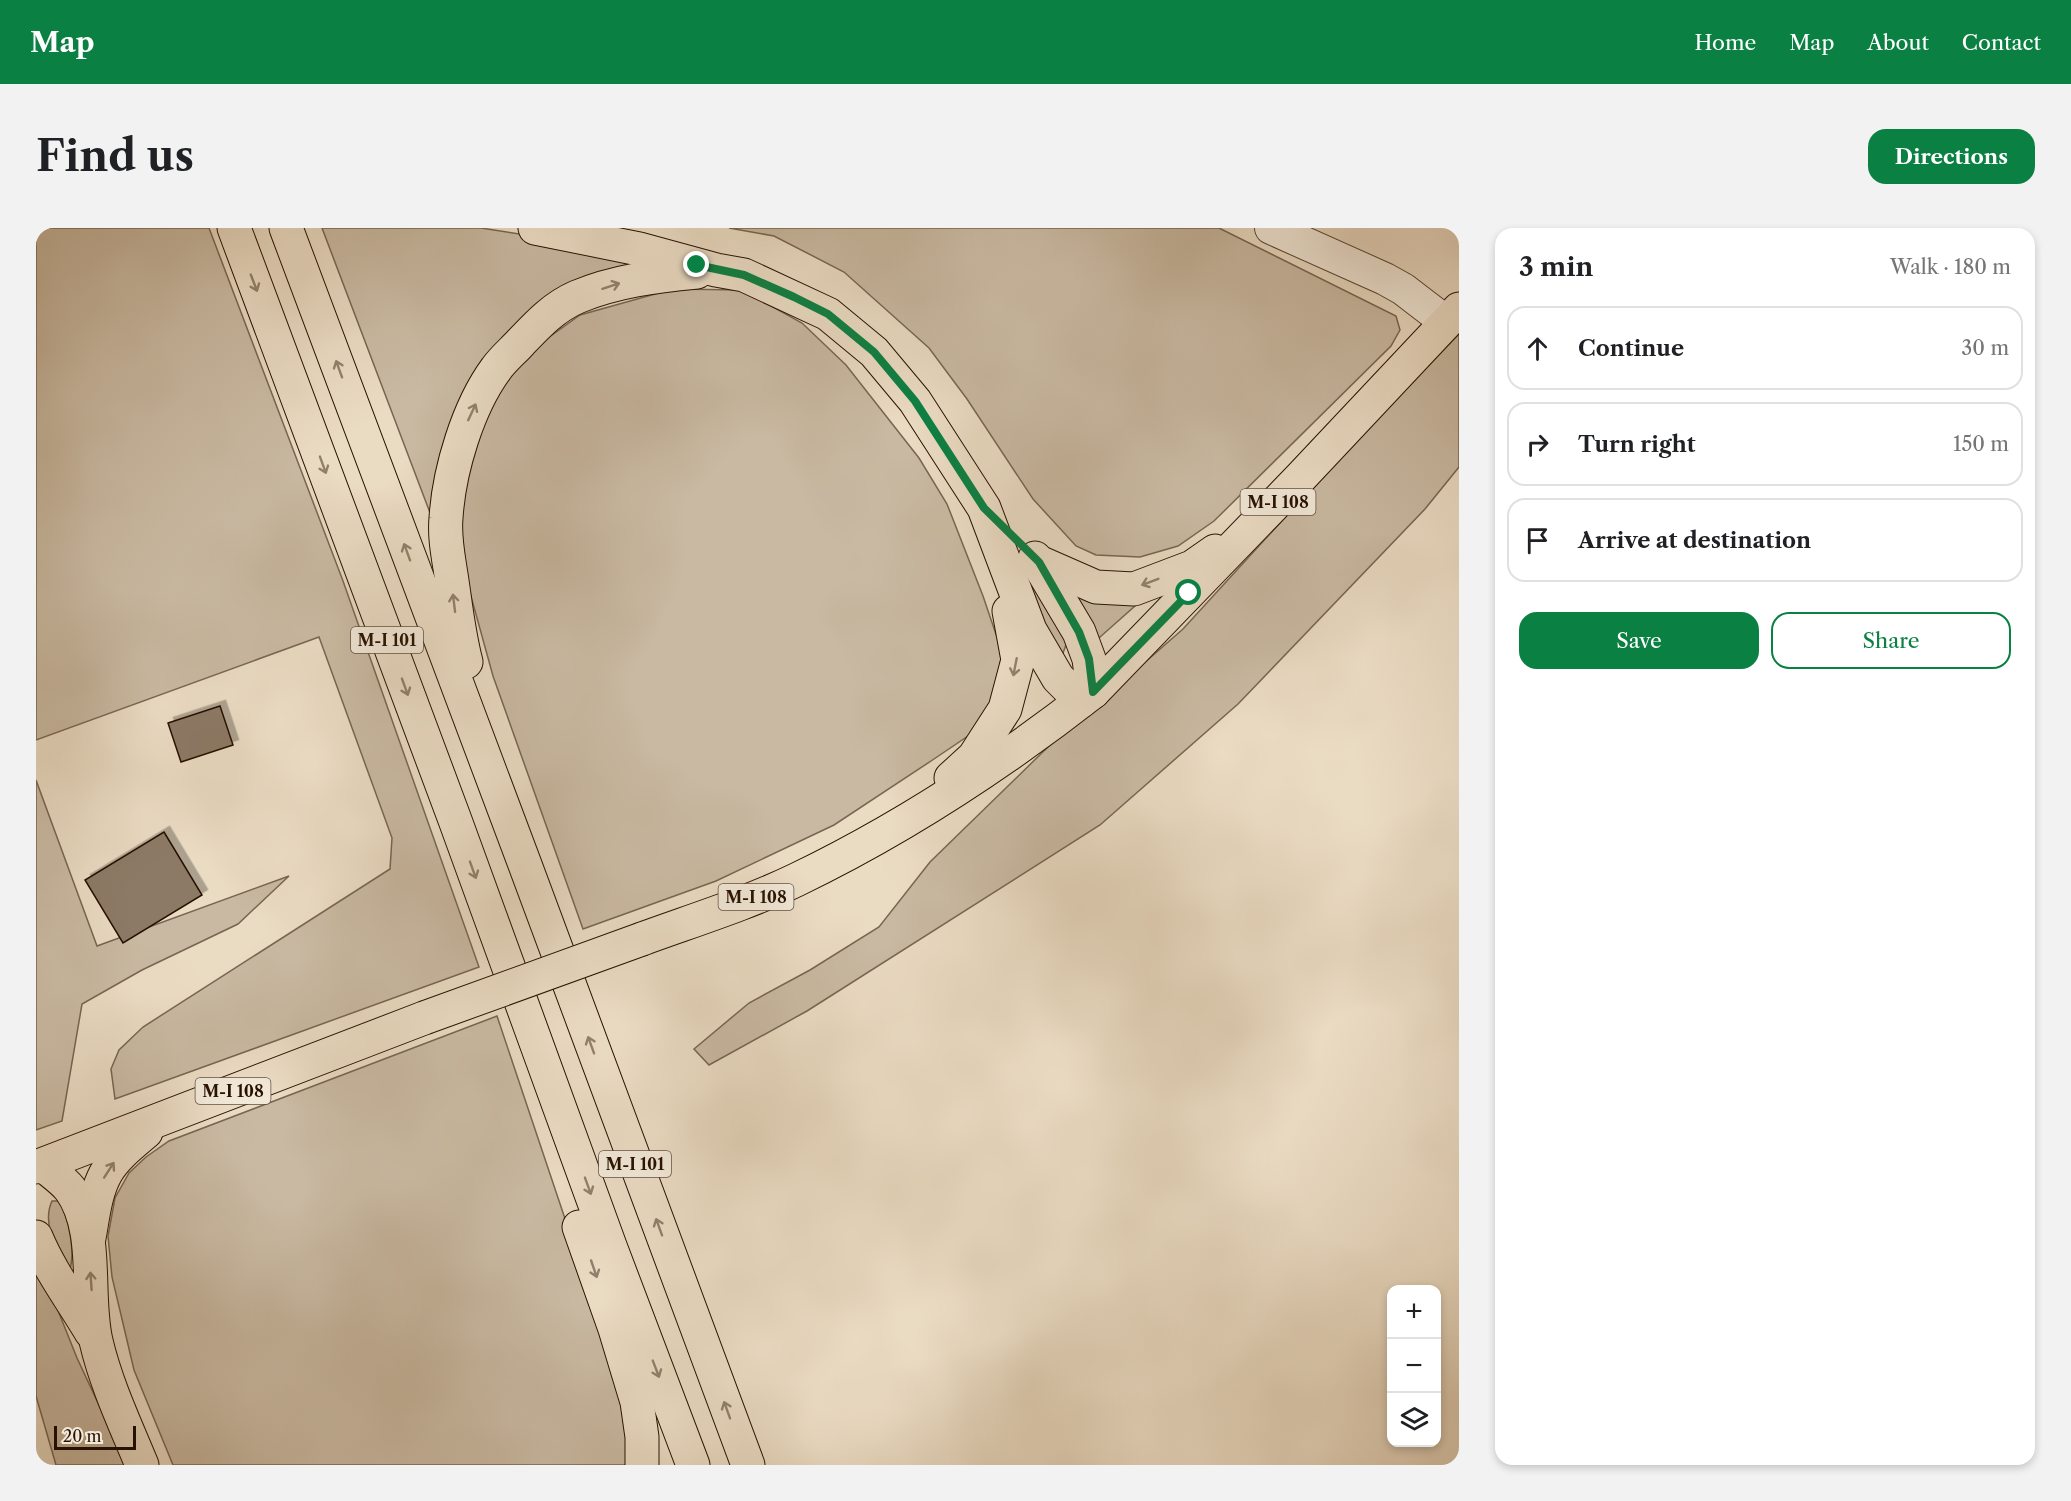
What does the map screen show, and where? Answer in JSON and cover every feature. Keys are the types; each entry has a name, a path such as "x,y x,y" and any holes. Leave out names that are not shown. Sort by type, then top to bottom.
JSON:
{"main road":[{"name":"M-I 101","path":"234,228 455,820 538,1053 693,1465"},
{"name":"M-I 101","path":"286,228 748,1465"},
{"path":"535,228 639,249 716,270 744,275 828,314 874,352 915,401 988,519 1030,630 1058,678 1087,696 1089,659 1079,632 1039,562"},
{"path":"524,862 511,805 477,706 464,655 446,547 446,518 450,488 466,425 481,393 497,367 550,312 576,297 620,283 655,276 716,270"},
{"name":"M-I 108","path":"38,1172 159,1120 424,1018 728,908 795,880 964,786 1069,712 1087,696 1300,478 1452,316"},
{"path":"988,519 1039,562 1096,587 1134,589 1191,567 1230,539 1300,478"},
{"path":"902,822 974,757 1005,709 1018,660 1008,607 990,557 988,519"},
{"path":"538,1053 535,1097 632,1384 640,1425 642,1465"},
{"path":"88,1246 97,1196 106,1172 120,1155 159,1120"},
{"path":"38,1172 70,1189 83,1217 88,1246 95,1339 111,1394 142,1465"},
{"path":"40,1251 95,1339"}],"street":[{"path":"1271,228 1385,279 1452,316"}],"shaded area":[{"path":"36,228 209,228 343,581 479,967 115,1099 111,1069 119,1050 143,1027 390,869 392,838 319,637 36,740"},
{"path":"322,228 481,228 592,245 643,258 539,308 432,518"},
{"path":"729,228 1219,228 1396,316 1400,330 1391,346 1214,521 1178,546 1140,557 1096,555 1076,546 1033,499 967,399 929,348 844,272 774,236"},
{"path":"673,289 742,290 802,323 846,365 919,458 947,504 1002,652 995,697 971,734 934,759 834,825 716,881 583,929 493,676 459,553 461,484 489,406 527,353 580,315"},
{"path":"1459,334 1459,467 1425,509 1238,704 1100,825 807,1011 709,1065 694,1049 749,1003 810,970 879,927 930,862 1048,747 1183,629 1332,466"},
{"path":"1025,579 1030,582 1065,638 1066,645 1063,653 1050,640"},
{"path":"1066,591 1145,597 1099,638"},
{"path":"36,780 97,946 289,876 238,924 142,970 82,1004 62,1121 36,1130"},
{"path":"497,1016 625,1404 631,1465 173,1465 134,1370 112,1277 108,1236 115,1198 129,1173 146,1157 169,1141"},
{"path":"52,1201 59,1201 68,1226 72,1246 69,1272 52,1237 48,1219"},
{"path":"36,1266 47,1283 77,1358 127,1465 56,1465 36,1396"}],"building":[{"path":"220,706 233,745 181,762 168,723"},
{"path":"164,832 202,895 123,943 85,880"}],"route":[{"path":"697,265 744,275 794,297 828,314 874,352 915,401 984,508 1039,562 1079,632 1089,659 1093,692 1189,593"}]}
